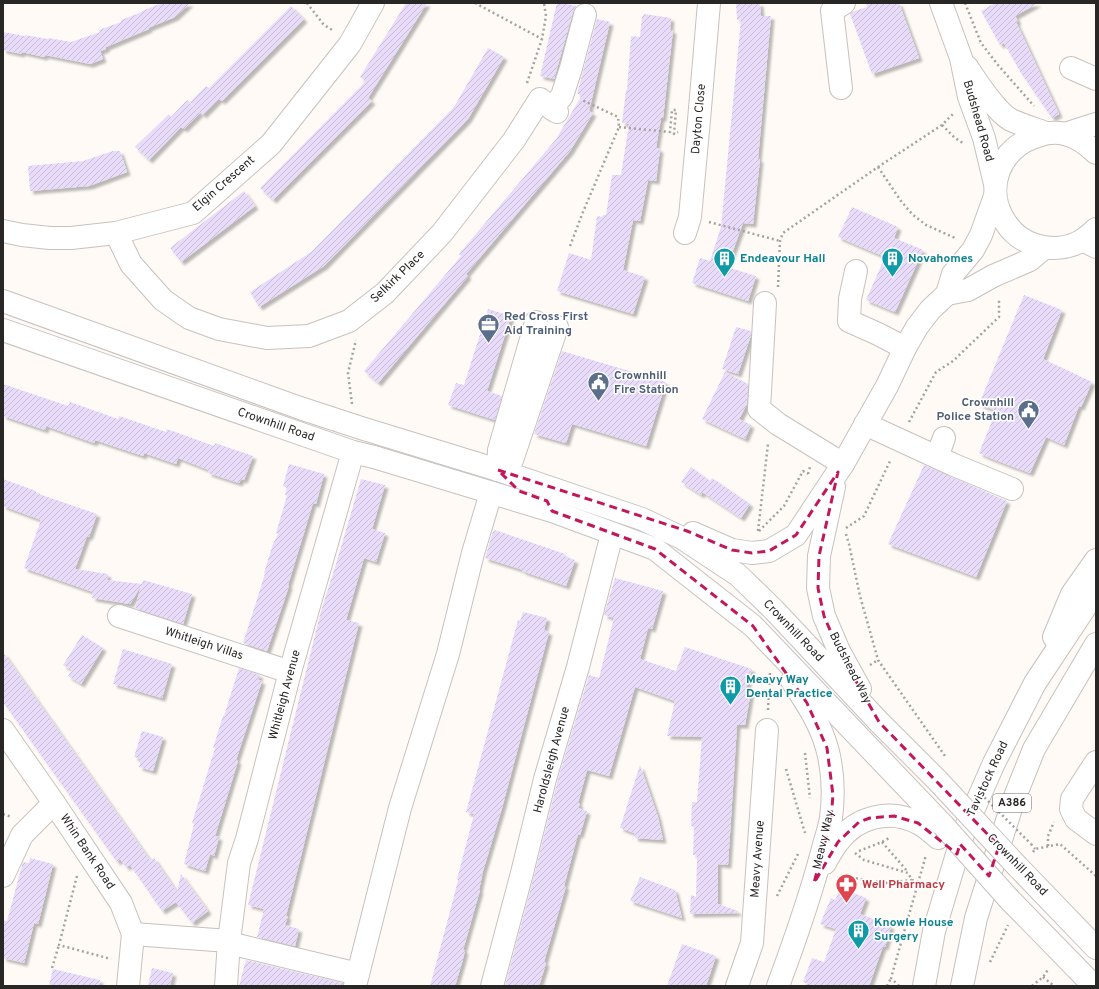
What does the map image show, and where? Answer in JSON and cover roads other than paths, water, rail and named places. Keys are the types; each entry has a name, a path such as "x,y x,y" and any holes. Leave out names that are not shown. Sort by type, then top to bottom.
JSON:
{"main road":[{"name":"Elgin Crescent","path":"3,231 50,238 71,238 116,233 193,213 271,144 350,44 373,3"},
{"name":"Dayton Close","path":"687,225 699,120 709,3"},
{"path":"841,88 832,12 844,3"},
{"name":"Budshead Road","path":"941,3 961,58 969,97 984,138 1000,215 1011,231 1026,242 1044,248 1065,248 1092,239"},
{"name":"Selkirk Place","path":"116,233 131,264 163,300 189,318 219,329 267,338 309,336 349,321 390,288 442,234 514,140 562,96 585,15"},
{"name":"Budshead Road","path":"961,58 984,92 1001,112 1010,119 1083,142 1096,153"},
{"path":"1071,68 1096,78"},
{"path":"1044,248 1030,260 993,276 968,290 947,294 953,274 973,250 981,235 1001,165 1012,150 1028,139 1096,124"},
{"path":"856,271 850,299 849,321 905,348"},
{"name":"Budshead Way","path":"642,519 687,531 732,550 752,553 769,551 796,535 841,468 887,386 905,348 917,328 930,310 947,294"},
{"name":"Crownhill Road","path":"3,301 300,408 498,470 642,519 682,538 738,575 774,610 878,722 938,781 1096,948"},
{"path":"765,304 759,409 841,468"},
{"path":"498,470 499,450 547,324"},
{"name":"Crownhill Road","path":"3,330 353,452 552,511 655,549 753,626 941,831 1094,986"},
{"path":"865,424 899,439 941,448 1012,489"},
{"name":"Whitleigh Avenue","path":"226,986 229,942 239,863 248,839 290,672 353,452"},
{"name":"Budshead Way","path":"841,468 818,556 818,588 824,616 839,651 878,722"},
{"name":"Crownhill Road","path":"498,470 518,491 547,501 552,511"},
{"path":"133,934 229,942 357,980 400,808 448,654 473,553 491,492"},
{"name":"Haroldsleigh Avenue","path":"492,986 545,779 580,660 612,534"},
{"path":"1035,683 1072,594 1096,560"},
{"name":"Tavistock Road","path":"924,986 934,931 964,831 994,763 1035,683 1096,591"},
{"name":"Whitleigh Villas","path":"119,616 290,672"},
{"name":"Meavy Way","path":"753,626 807,703 818,724 827,748 833,795 831,818 814,883 778,986"},
{"name":"A386","path":"962,986 976,918 1014,799 1034,749 1096,644"},
{"path":"1060,703 1077,688 1096,666"},
{"name":"Meavy Avenue","path":"737,986 752,943 769,719"},
{"name":"Whin Bank Road","path":"3,730 121,903 133,934 128,986"},
{"path":"1096,762 1072,799 1071,810 1076,819 1096,834"},
{"path":"3,876 22,835 54,803"},
{"name":"Meavy Way","path":"814,883 838,842 847,831 859,822 870,818 894,816 906,818 941,831"},
{"path":"1036,886 1096,926"}],"place":[{"name":"Endeavour Hall","path":"724,278"},
{"name":"Novahomes","path":"893,278"},
{"name":"Red Cross First Aid Training","path":"489,344"},
{"name":"Crownhill Fire Station","path":"598,402"},
{"name":"Crownhill Police Station","path":"1029,430"},
{"name":"Meavy Way Dental Practice","path":"731,706"},
{"name":"Well Pharmacy","path":"846,904"},
{"name":"Knowle House Surgery","path":"859,950"}]}
